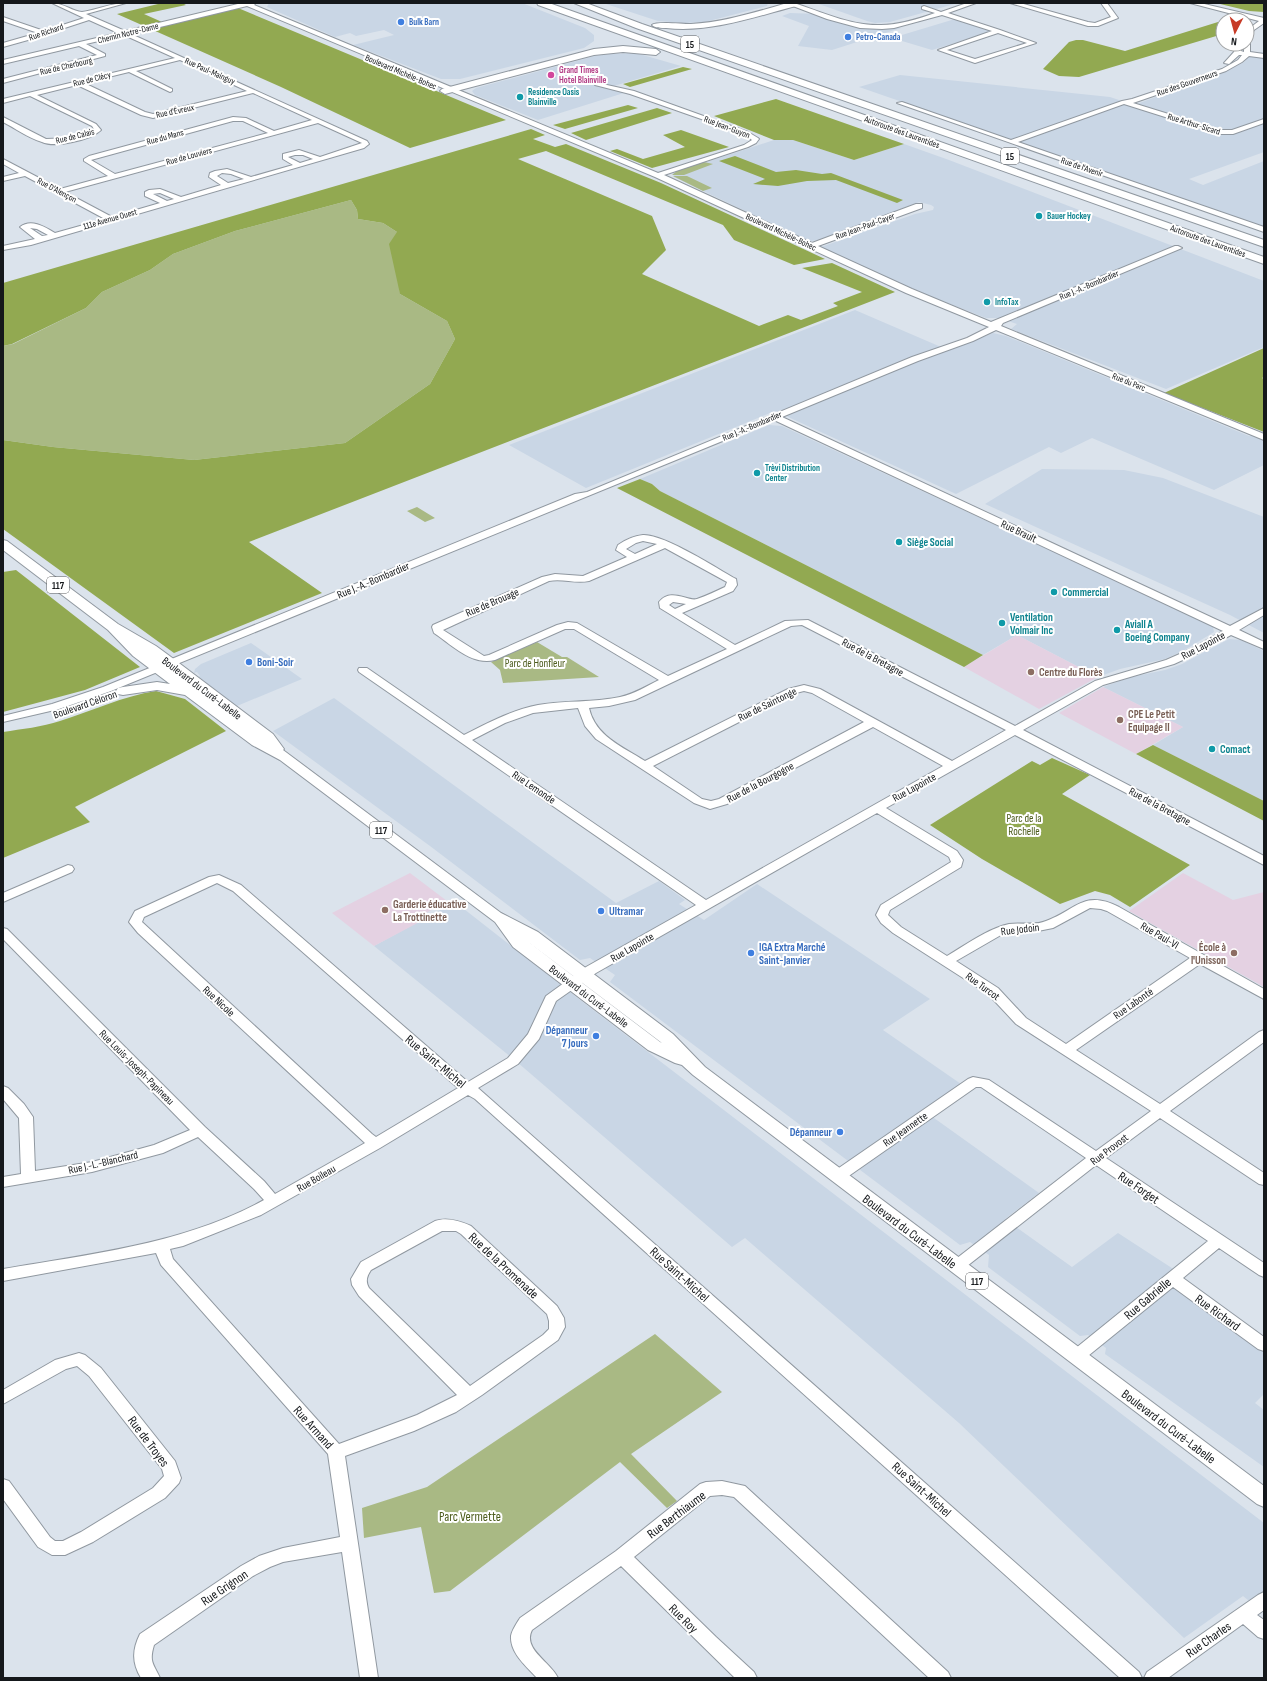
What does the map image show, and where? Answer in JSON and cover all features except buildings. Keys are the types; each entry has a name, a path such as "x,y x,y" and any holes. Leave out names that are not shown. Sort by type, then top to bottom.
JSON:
{"highway":[{"name":"Autoroute des Laurentides","path":"541,3 1264,261"},
{"name":"Autoroute des Laurentides","path":"578,3 639,26 1264,244"},
{"path":"578,3 647,23 676,27 713,25 778,6 799,4"},
{"path":"716,32 733,23 799,4"},
{"path":"552,7 597,33"},
{"path":"444,87 582,51 599,43"},
{"path":"716,43 731,53 772,72"},
{"path":"444,87 591,53 611,50 636,50 660,53 730,71"},
{"path":"444,87 463,82"}],"main road":[{"name":"Boulevard du Curé-Labelle","path":"3,544 113,627 151,649 190,692 257,742 285,757 495,916 532,936 654,1046 691,1064 1263,1496"},
{"name":"Boulevard du Curé-Labelle","path":"168,669 268,738 285,757"},
{"path":"123,691 157,686 190,692"}],"street":[{"name":"Rue Paul-Mainguy","path":"55,3 181,58 365,142"},
{"path":"80,14 124,3"},
{"path":"799,4 854,24 874,28 893,26 931,11 964,3"},
{"path":"931,11 973,3"},
{"path":"1013,3 1092,25 1116,18 1104,3"},
{"path":"1197,3 1263,18"},
{"path":"1207,3 1263,18"},
{"name":"Boulevard Michèle-Bohec","path":"245,4 262,6 444,87"},
{"name":"Boulevard Michèle-Bohec","path":"245,4 658,175 909,292 995,325"},
{"name":"Chemin Notre-Dame","path":"3,62 125,34 245,4"},
{"path":"931,11 998,31 1033,43 975,61 940,50 942,48 998,31"},
{"name":"Rue Richard","path":"3,45 89,18"},
{"path":"1255,26 1263,18"},
{"path":"3,19 44,33"},
{"name":"Rue de Cherbourg","path":"3,81 103,56 80,44"},
{"path":"1237,53 1264,56"},
{"name":"Rue des Gouverneurs","path":"1124,102 1125,99 1222,65 1233,58 1237,53"},
{"name":"Rue des Gouverneurs","path":"1010,142 1124,102 1133,102 1224,70 1240,61 1247,54"},
{"name":"Rue de Clécy","path":"3,101 181,58"},
{"path":"130,70 170,90"},
{"name":"Rue d'Évreux","path":"78,83 143,114 153,116 254,91"},
{"name":"Rue Jean-Guyon","path":"598,85 632,92 746,133 756,139 754,142 746,146 658,175"},
{"name":"Rue de Calais","path":"3,118 44,141 52,142 78,137 98,130 94,125 30,94"},
{"name":"Rue Arthur-Sicard","path":"1124,102 1219,132 1233,132 1264,121"},
{"name":"Rue de l'Avenir","path":"900,103 1264,230"},
{"name":"Rue du Mans","path":"114,176 86,160 91,157 234,119 244,119 274,133"},
{"name":"Rue de Louviers","path":"59,191 318,121"},
{"name":"111e Avenue Ouest","path":"3,248 41,239 362,147 365,145 365,142"},
{"path":"300,165 285,158 285,155 294,152 303,152 319,159"},
{"name":"Rue D'Alençon","path":"3,161 111,219"},
{"path":"227,186 213,177 213,175 220,172 229,171 250,179"},
{"path":"3,179 26,173"},
{"path":"166,203 148,194 152,191 161,191 180,199"},
{"name":"Rue Jean-Paul-Cayer","path":"811,246 919,206"},
{"path":"41,239 24,227 28,225 35,225 54,235"},
{"name":"Rue J.-A.-Bombardier","path":"168,669 584,499 589,494 915,359 944,349 995,325 1178,248"},
{"path":"963,314 972,323 971,330"},
{"name":"Rue J.-A.-Bombardier","path":"915,359 971,330 995,325"},
{"name":"Rue du Parc","path":"995,325 1264,437"},
{"name":"Rue Brault","path":"774,418 1264,646"},
{"path":"634,557 621,550 621,547 641,537 654,538 732,581 732,585 729,589 674,613"},
{"name":"Rue de Brouage","path":"664,544 585,579 577,581 556,577 549,578 442,623 437,627 438,631 477,657 483,659 491,658 516,649 561,627 568,625 577,626 668,681"},
{"path":"694,604 681,598 667,600 664,602 664,606 674,613 735,649"},
{"name":"Rue Lapointe","path":"578,979 704,905 1098,683 1124,674 1173,661 1264,611"},
{"name":"Rue de la Bretagne","path":"464,739 533,709 626,700 791,623 806,622 1087,767 1264,861"},
{"name":"Boulevard Céloron","path":"3,727 60,714 123,691 168,669"},
{"name":"Boulevard Céloron","path":"3,719 70,702 168,669"},
{"name":"Rue Lemonde","path":"363,670 704,905"},
{"name":"Rue de Saintonge","path":"645,766 796,689 806,688 814,690 952,766"},
{"name":"Rue de la Bourgogne","path":"583,705 585,717 595,733 700,802 716,804 723,802 873,722"},
{"name":"Rue Turcot","path":"877,808 949,851 957,858 955,865 885,908 882,913 883,918 888,924 996,994 1021,1021 1161,1111 1170,1119 1264,1180"},
{"path":"3,898 68,869"},
{"name":"Rue Saint-Michel","path":"219,879 237,888 451,1076 480,1096 1133,1678"},
{"name":"Rue Nicole","path":"219,879 209,881 139,914 135,922 375,1144"},
{"name":"Rue Jodoin","path":"947,961 996,932 1011,928 1049,925 1087,904 1095,903"},
{"name":"Rue Paul-VI","path":"1095,903 1108,906 1264,995"},
{"name":"Rue Louis-Joseph-Papineau","path":"3,932 200,1131 273,1201"},
{"name":"Rue Labonté","path":"1067,1050 1200,958"},
{"name":"Rue Boileau","path":"3,1275 178,1242 256,1211 375,1144 469,1089 513,1061 534,1036 551,999 578,979"},
{"name":"Rue Provost","path":"957,1266 1096,1158 1264,1035"},
{"name":"Rue Jeannette","path":"838,1176 973,1082"},
{"name":"Rue Forget","path":"973,1082 980,1082 987,1085 1264,1271"},
{"path":"3,1090 26,1117 28,1178"},
{"name":"Rue J.-L.-Blanchard","path":"3,1182 92,1167 158,1149 200,1131"},
{"name":"Rue de la Promenade","path":"336,1452 450,1407 468,1395 555,1333 558,1327 552,1310 466,1230 458,1226 440,1225 366,1266 360,1273 358,1280 364,1292 468,1395"},
{"name":"Rue Gabrielle","path":"1076,1356 1218,1241"},
{"name":"Rue Armand","path":"162,1246 166,1261 336,1452 369,1678"},
{"name":"Rue Richard","path":"1172,1278 1264,1345"},
{"name":"Rue de Troyes","path":"3,1398 61,1364 79,1359 95,1372 169,1466 173,1478 159,1493 87,1537 65,1548 52,1548 44,1542 3,1486"},
{"name":"Rue Berthiaume","path":"549,1678 523,1650 520,1635 526,1624 622,1556 706,1489 722,1488 739,1491 942,1678"},
{"name":"Rue Grignon","path":"151,1678 143,1667 142,1656 146,1640 253,1567 283,1555 350,1543"},
{"name":"Rue Roy","path":"622,1556 710,1643 748,1678"},
{"name":"Rue Charles","path":"1153,1678 1264,1600"},
{"path":"1244,1614 1264,1631"}],"shaded area":[{"path":"269,3 522,3 585,28 594,35 594,41 584,48 460,79 441,79 353,45 394,35 384,30 356,36 350,33 335,37 267,7"},
{"path":"603,3 768,3 767,6 705,22 683,23 658,21"},
{"path":"816,3 958,3 890,22 875,23"},
{"path":"790,13 819,14 864,29 901,28 832,50 798,46 809,26 782,16"},
{"path":"955,19 988,29 990,32 932,50 892,38"},
{"path":"1264,52 1264,152 1189,179 1203,185 1264,161 1264,227 859,87 900,75 1110,97 1134,105 1229,70 1244,62 1251,54"},
{"path":"636,53 681,66 607,88 627,92 538,120 475,95 472,91 476,88 595,56"},
{"path":"774,140 793,140 854,160 904,144 1264,281 1264,347 1166,389 1011,329 1017,324 999,318 986,318 909,288 821,247 915,214 933,210 934,207 931,205 919,202 819,240 811,241 799,238 762,221 764,220 674,177 673,173"},
{"path":"855,310 948,350 993,333 1006,336 1249,436 1264,430 1264,465 1214,490 1092,438 1061,453 1049,447 956,494 775,411 586,488 509,445"},
{"path":"769,425 782,426 1209,624 1213,627 1214,632 1183,651 1165,659 1120,669 1098,677 1017,635 983,655 660,491 652,484 640,479"},
{"path":"1042,469 1124,470 1163,478 1264,517 1264,633 1230,615 985,504"},
{"name":"Centre du Florès","path":"1017,635 1098,677 1039,709 964,667"},
{"path":"1229,639 1241,640 1264,651 1264,801 1153,745 1183,727 1103,687 1131,677 1165,670 1182,664"},
{"path":"251,643 302,679 237,706 198,677 200,676 197,672 194,673 195,669 201,664"},
{"name":"CPE Le Petit Equipage II","path":"1103,687 1183,727 1136,754 1059,713"},
{"path":"334,698 616,903 659,881 685,900 679,904 704,920 757,884 930,999 883,1030 961,1084 921,1111 934,1118 1039,1193 1005,1219 1072,1267 1118,1233 1178,1272 1172,1278 1264,1345 1264,1394 1255,1403 1264,1410 1264,1467 1105,1354 1106,1348 1088,1335 1080,1336 988,1267 989,1255 970,1242 960,1245 610,982 615,975 590,958 580,960 430,846 273,731"},
{"name":"Garderie éducative La Trottinette","path":"410,873 447,901 421,916 425,919 374,946 332,913"},
{"name":"École à l'Unisson","path":"1183,873 1233,900 1264,892 1264,987 1129,911"},
{"path":"455,902 584,1003 1264,1523 1264,1613 1243,1596 1184,1638 959,1423 745,1238 732,1247 517,1062 374,946"}],"green space":[{"path":"155,3 182,3 186,5 144,14 162,22 238,8 506,120 410,148 281,87 117,14 158,4"},
{"path":"1216,3 1264,3 1264,12 1249,11"},
{"path":"1215,23 1215,36 1079,77 1059,76 1043,69 1069,42 1076,40 1083,40 1125,51"},
{"path":"683,67 692,69 630,87 623,84"},
{"path":"776,99 904,144 854,160 793,140 774,140 714,116"},
{"path":"628,105 638,108 565,129 553,125"},
{"path":"657,108 672,113 586,140 571,133"},
{"path":"531,129 545,135 533,139 555,147 566,144 661,183 825,259 794,265 734,240 723,225 546,151 518,159 652,216 666,250 642,274 759,326 788,315 801,320 838,306 833,303 862,292 802,268 832,263 895,292 249,542 322,593 174,653 3,529 3,440 53,447 194,460 345,443 430,384 455,339 447,321 400,294 389,244 397,232 383,223 358,219 357,210 351,200 235,231 173,254 150,270 102,292 86,308 12,344 3,346 3,283"},
{"path":"681,130 729,147 652,168 610,151 617,149 643,159 685,147 663,135"},
{"path":"735,156 776,172 796,170 822,174 831,173 903,200 897,203 836,180 807,181 778,186 753,184 765,179 719,161"},
{"path":"704,162 713,164 684,175 672,175 677,171"},
{"path":"673,176 687,176 712,188 703,191"},
{"path":"351,200 357,210 358,219 383,223 397,232 400,294 447,321 455,339 430,384 345,443 194,460 53,447 3,440 3,346 13,344 86,308 102,292 150,270 173,254 235,231"},
{"path":"1264,348 1264,377 1262,378 1264,379 1264,432 1164,393"},
{"path":"640,479 652,484 660,491 983,655 964,667 617,488"},
{"path":"417,507 435,518 425,522 407,511"},
{"path":"16,570 140,667 85,690 3,712 3,572"},
{"name":"Parc de Honfleur","path":"537,642 562,657 567,657 599,677 503,683 500,670 491,662"},
{"path":"156,691 185,699 226,731 75,807 90,822 3,858 3,732 32,728 53,723 120,700"},
{"path":"1153,745 1264,801 1264,821 1136,754"},
{"name":"Parc de la Rochelle","path":"1052,758 1090,775 1062,794 1190,865 1130,907 1110,895 1095,891 1060,904 982,859 930,825 1032,761 1040,765"},
{"name":"Parc Vermette","path":"655,1334 722,1392 631,1454 677,1501 667,1508 620,1462 450,1591 434,1593 421,1527 364,1538 362,1508 427,1487"}],"place":[{"name":"Bulk Barn","path":"401,22"},
{"name":"Petro-Canada","path":"848,37"},
{"name":"Grand Times Hotel Blainville","path":"551,75"},
{"name":"Residence Oasis Blainville","path":"520,97"},
{"name":"Bauer Hockey","path":"1039,216"},
{"name":"InfoTax","path":"987,302"},
{"name":"Trèvi Distribution Center","path":"757,473"},
{"name":"Siège Social","path":"899,542"},
{"name":"Commercial","path":"1054,592"},
{"name":"Ventilation Volmair Inc","path":"1002,623"},
{"name":"Aviall A Boeing Company","path":"1117,630"},
{"name":"Boni-Soir","path":"249,662"},
{"name":"Centre du Florès","path":"1031,672"},
{"name":"CPE Le Petit Equipage II","path":"1120,720"},
{"name":"Comact","path":"1212,749"},
{"name":"Garderie éducative La Trottinette","path":"385,910"},
{"name":"Ultramar","path":"601,911"},
{"name":"IGA Extra Marché Saint-Janvier","path":"751,953"},
{"name":"École à l'Unisson","path":"1234,953"},
{"name":"Dépanneur 7 Jours","path":"596,1036"},
{"name":"Dépanneur","path":"840,1132"}]}
